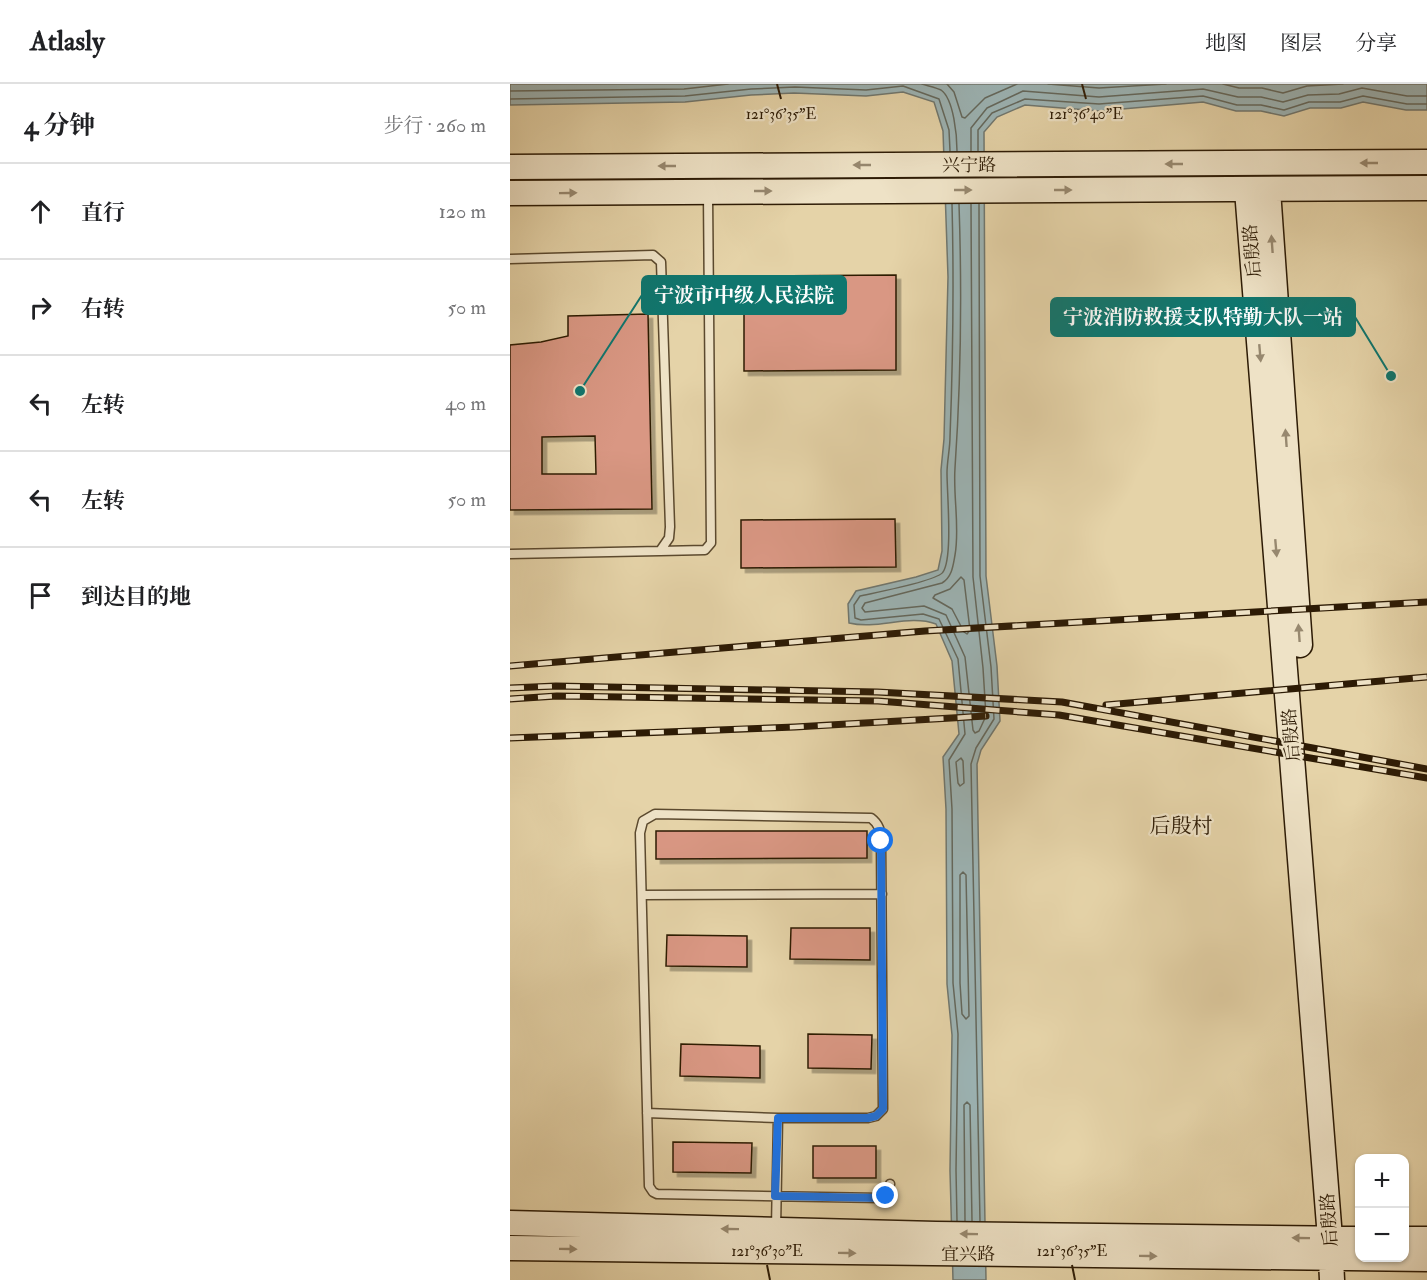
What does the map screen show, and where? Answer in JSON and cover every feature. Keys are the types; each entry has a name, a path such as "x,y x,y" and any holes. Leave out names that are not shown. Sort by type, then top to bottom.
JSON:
{"main road":[{"name":"兴宁路","path":"510,167 1427,162"},
{"path":"510,194 1427,188"},
{"name":"后殷路","path":"1258,190 1340,1261"},
{"name":"宜兴路","path":"510,1223 776,1230 936,1244"},
{"path":"1409,1239 1427,1239"},
{"name":"宜兴路","path":"510,1248 1003,1244 1340,1261 1427,1259"}],"lane":[{"path":"510,554 705,550 711,543 708,191"},
{"path":"510,259 653,255 661,262 670,527 669,538 660,550"},
{"path":"647,1113 778,1118 868,1118 876,1116 883,1109 881,831 871,818 655,814 643,821 640,833 647,1113 650,1186 657,1194 880,1198 886,1196 890,1184"},
{"path":"642,896 882,894"},
{"path":"776,1230 778,1118"}],"water":[{"path":"510,84 1427,84 1427,110 1406,110 1363,102 1341,108 1310,108 1284,116 1261,111 1236,111 1203,102 1099,111 1025,105 997,117 984,132 986,576 997,666 1000,721 981,750 977,764 986,1280 953,1280 950,1171 952,1035 947,984 946,809 943,757 959,734 952,661 936,624 925,621 871,625 849,623 848,604 856,591 938,570 942,551 941,470 944,439 948,277 943,131 934,102 903,92 866,96 794,93 685,102 510,105"}],"building":[{"path":"896,275 896,370 744,371 744,276"},
{"path":"648,314 652,509 510,510 510,345 568,336 568,316","holes":["595,436 596,474 542,474 542,437"]},
{"path":"895,519 896,567 741,568 741,520"},
{"path":"656,831 867,831 867,858 656,859"},
{"path":"791,928 870,928 870,960 790,959"},
{"path":"667,935 747,936 747,967 666,966"},
{"path":"808,1034 872,1035 871,1069 808,1068"},
{"path":"681,1044 760,1046 760,1078 680,1076"},
{"path":"673,1142 752,1143 751,1173 673,1172"},
{"path":"813,1146 876,1146 876,1178 813,1178"}],"railway":[{"path":"510,666 925,631 1427,602"},
{"path":"1106,705 1427,677"},
{"path":"510,688 556,686 877,692 1062,702 1427,769"},
{"path":"510,699 557,696 878,701 1059,715 1427,778"},
{"path":"510,738 795,727 986,716"}],"place":[{"name":"宁波消防救援支队特勤大队一站","path":"1391,376"},
{"name":"宁波市中级人民法院","path":"580,391"}],"district":[{"name":"后殷村","path":"1181,826"}],"route":[{"path":"881,841 883,1109 881,1113 868,1118 778,1118 775,1196 880,1198 886,1196"}]}
